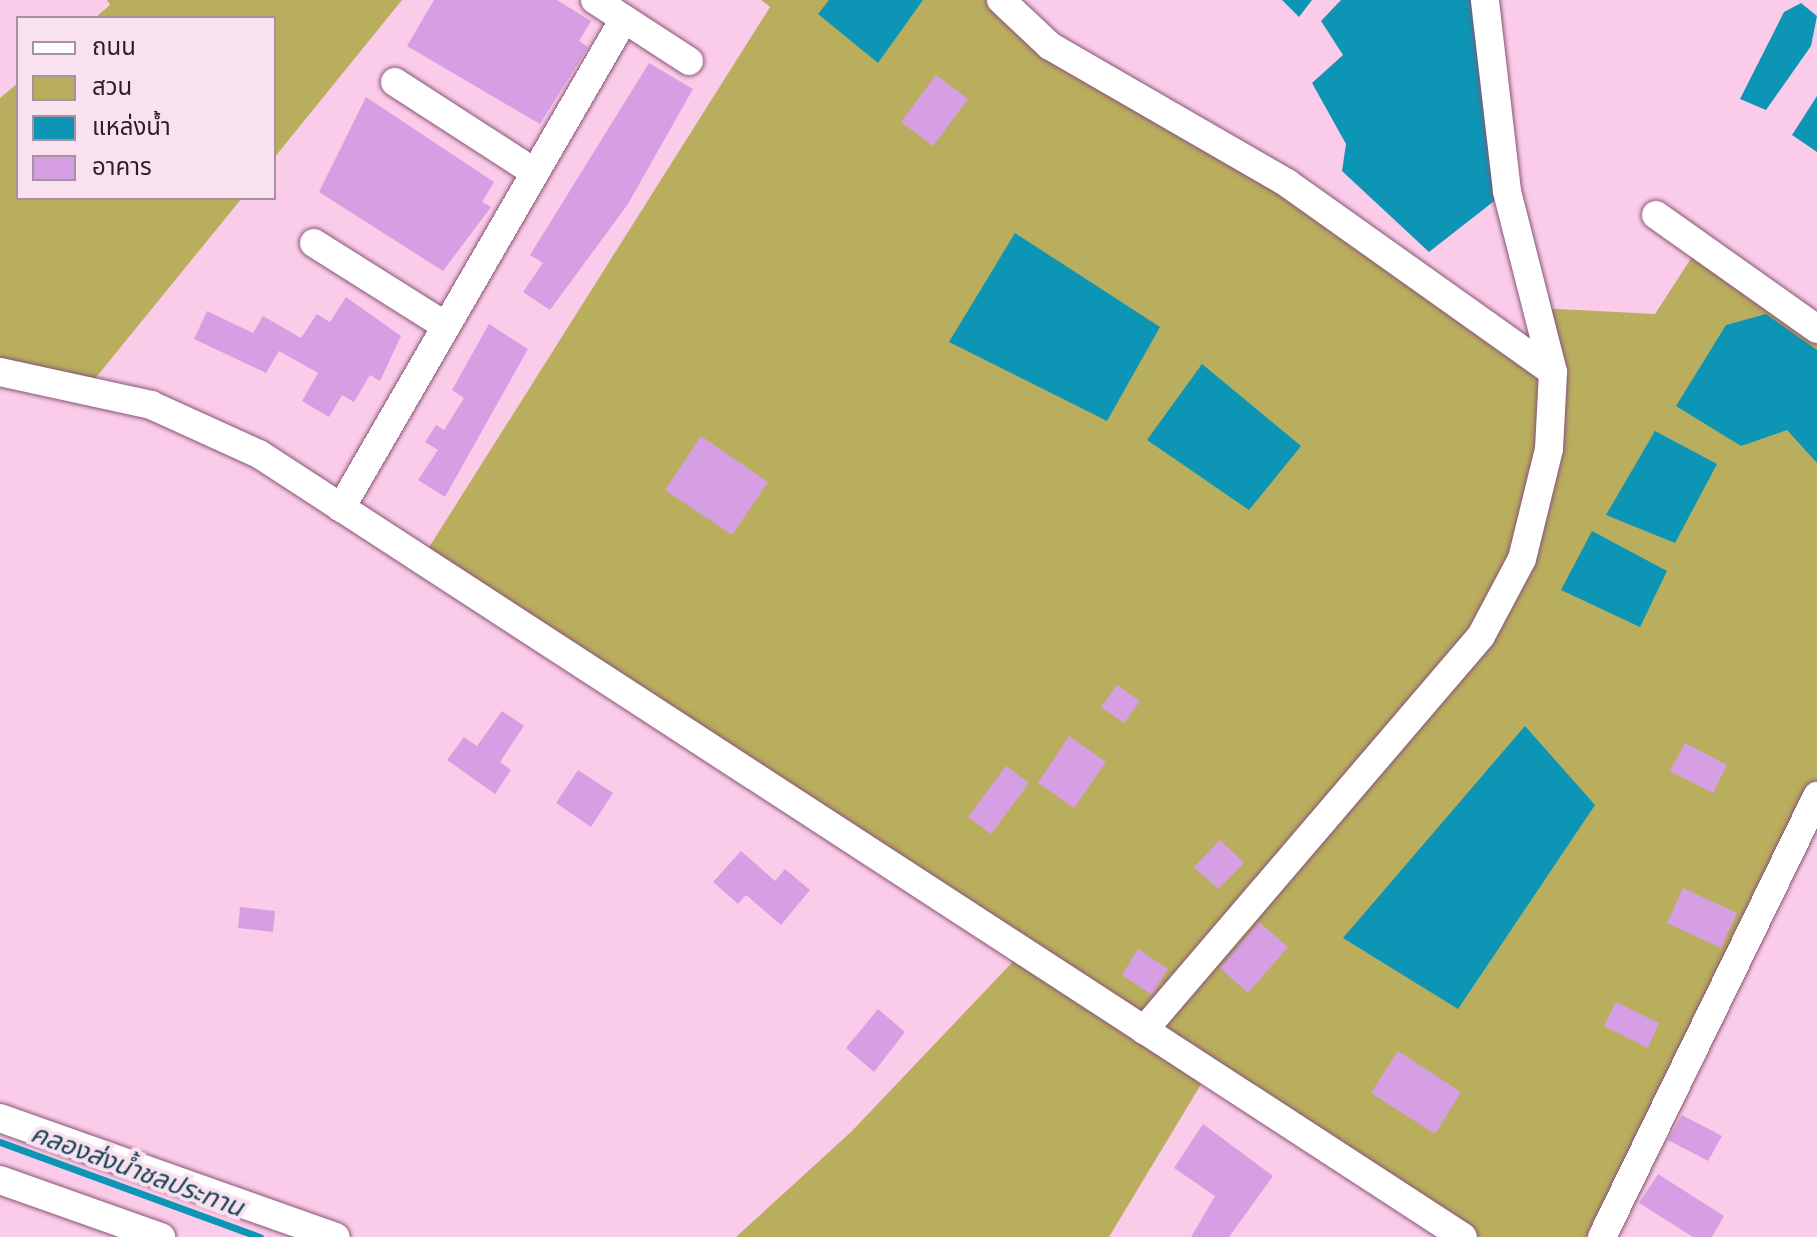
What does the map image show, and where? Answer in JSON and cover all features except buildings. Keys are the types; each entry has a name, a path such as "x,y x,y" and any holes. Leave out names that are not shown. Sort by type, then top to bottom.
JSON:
{"street":[{"path":"595,0 689,61"},
{"path":"1001,0 1050,46 1287,183 1553,372"},
{"path":"1144,1030 1481,636 1516,572 1539,507 1553,372 1502,164 1485,0"},
{"path":"341,508 624,19"},
{"path":"395,82 534,172"},
{"path":"1656,215 1817,329"},
{"path":"314,243 446,326"},
{"path":"0,372 151,405 259,454 1463,1237"},
{"path":"1602,1237 1817,796"},
{"path":"0,1118 336,1237"},
{"path":"0,1180 161,1237"}],"green space":[{"path":"107,0 402,0 276,156 276,16 97,16 110,5"},
{"path":"761,0 1001,0 1552,371 1538,308 1655,314 1699,246 1817,329 1817,796 1602,1237 1463,1237 1209,1071 1109,1237 736,1237 852,1131 1023,951 421,560 770,7"},
{"path":"16,85 16,200 240,200 89,386 0,372 0,98"}],"water":[{"path":"829,0 923,0 878,63 818,14"},
{"path":"1282,0 1312,0 1299,17"},
{"path":"1341,0 1485,0 1507,191 1429,252 1342,171 1346,144 1312,83 1343,55 1321,21"},
{"path":"1801,3 1817,16 1811,46 1766,110 1740,99 1784,12"},
{"path":"1817,96 1817,152 1792,135"},
{"path":"1015,233 1160,327 1107,421 949,342"},
{"path":"1766,314 1817,350 1817,463 1787,430 1741,446 1676,406 1726,325"},
{"path":"1202,364 1301,446 1249,510 1147,440"},
{"path":"1655,431 1717,464 1675,543 1606,515"},
{"path":"1592,531 1667,571 1640,627 1561,590"},
{"path":"1525,726 1595,805 1458,1009 1343,938"}],"waterway":[{"name":"คลองส่งน้ำชลประทาน","path":"0,1142 260,1237"}]}
